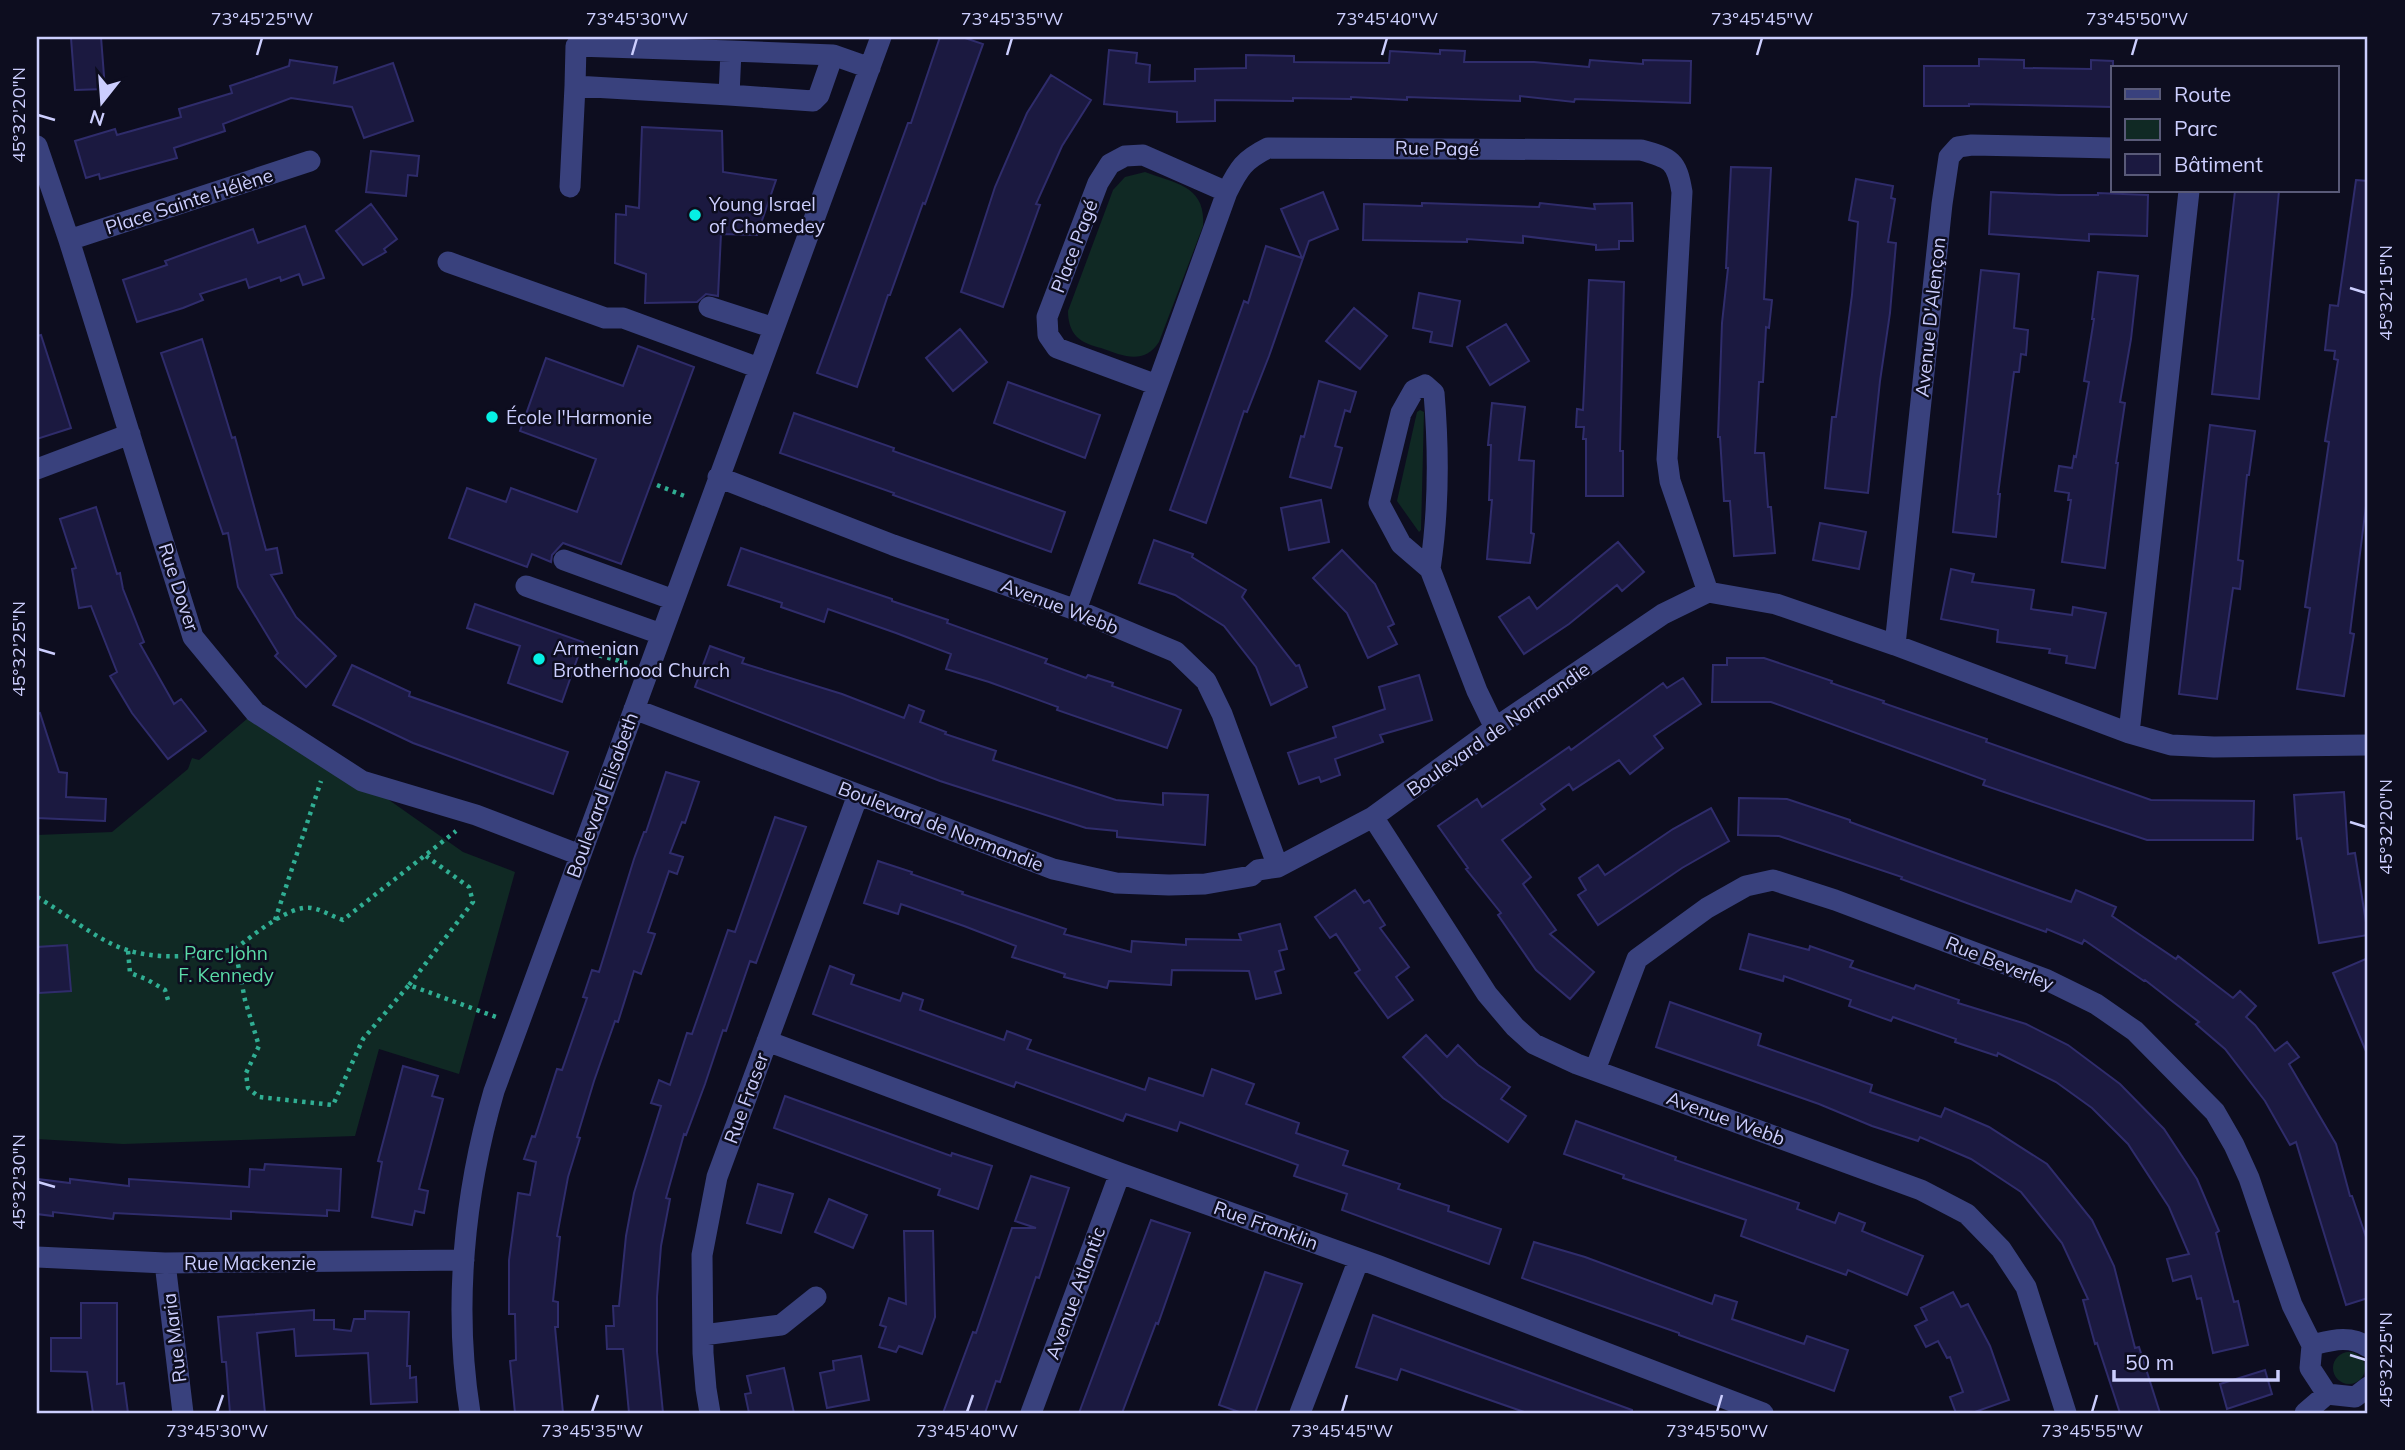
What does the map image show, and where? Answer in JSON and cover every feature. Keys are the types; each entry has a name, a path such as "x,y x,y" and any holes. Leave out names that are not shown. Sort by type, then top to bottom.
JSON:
{"street":[{"name":"Boulevard Elisabeth","path":"470,1413 463,1338 464,1260 475,1165 491,1100 881,37"},
{"path":"570,187 576,46 833,55 870,68"},
{"path":"729,95 731,51"},
{"path":"575,86 813,100 818,95 833,55"},
{"name":"Avenue D'Alençon","path":"1895,645 1940,218 1949,157 1958,147 1972,145 2111,148"},
{"name":"Rue Dover","path":"37,146 193,636 256,712 362,781 476,815 580,855"},
{"name":"Rue Pagé","path":"1076,610 1227,192 1241,166 1252,156 1268,148 1641,150 1666,157 1679,171 1682,192 1667,459 1670,481 1708,592"},
{"name":"Place Pagé","path":"1157,385 1057,348 1048,335 1047,317 1098,183 1110,163 1125,156 1143,155 1227,192"},
{"name":"Place Sainte Hélène","path":"69,240 310,161"},
{"path":"2129,733 2189,192"},
{"path":"448,262 605,318 623,318 759,368"},
{"path":"709,306 774,328"},
{"path":"1430,569 1436,532 1438,442 1434,393 1425,385 1414,390 1401,413 1379,503 1401,544 1430,569 1477,691 1495,728"},
{"path":"37,469 130,434"},
{"name":"Avenue Webb","path":"719,477 893,545 1076,610 1176,652 1206,681 1222,714 1278,867"},
{"path":"564,560 674,600"},
{"path":"526,586 662,634"},
{"path":"1708,592 1776,604 2171,746 2368,745"},
{"name":"Boulevard de Normandie","path":"634,709 1053,869 1116,883 1205,884 1251,876 1258,870 1278,867 1373,817 1495,728 1663,614 1708,592"},
{"name":"Rue Fraser","path":"710,1413 703,1335 702,1255 717,1177 858,795"},
{"name":"Avenue Webb","path":"1373,817 1488,994 1515,1027 1534,1044 1595,1070 1921,1190 1967,1214 2001,1249 2026,1287 2066,1413"},
{"name":"Rue Beverley","path":"1595,1070 1637,959 1707,908 1746,886 1773,880 1835,900 2045,979 2096,1004 2136,1031 2215,1112 2234,1144 2249,1178 2292,1306 2312,1345 2310,1368 2327,1394"},
{"name":"Rue Franklin","path":"767,1041 1359,1259 1763,1413"},
{"name":"Avenue Atlantic","path":"1031,1413 1120,1173"},
{"name":"Rue Mackenzie","path":"37,1257 164,1263 464,1260"},
{"path":"1300,1413 1359,1259"},
{"name":"Rue Maria","path":"164,1263 183,1413"},
{"path":"703,1335 781,1325 816,1297"},
{"path":"2312,1345 2343,1338 2368,1347"},
{"path":"2305,1413 2327,1394 2355,1397 2368,1387"}],"path":[{"path":"657,485 687,497"},
{"path":"591,653 627,663"},
{"path":"274,921 321,781"},
{"path":"37,897 108,942 128,951 194,957 235,949 268,923 298,910 312,908 343,920 476,815"},
{"path":"235,949 244,1000 259,1045 246,1073 248,1088 259,1097 333,1105 363,1039 473,902 469,887 426,856"},
{"path":"128,951 130,974 146,979 165,990 168,1000"},
{"path":"409,985 496,1017"}],"green space":[{"path":"1145,172 1187,188 1200,202 1203,226 1159,342 1147,354 1133,357 1117,354 1079,339 1071,328 1068,311 1113,190 1125,177"},
{"path":"1417,412 1424,412 1419,532 1397,501"},
{"name":"Parc John F. Kennedy","path":"255,712 362,781 463,852 515,872 459,1074 379,1049 355,1136 123,1144 37,1139 37,835 112,832 188,769 192,758 199,760"},
{"path":"2349,1352 2360,1357 2365,1368 2360,1379 2349,1384 2338,1379 2333,1368 2338,1357"}],"building":[{"path":"101,37 105,89 75,90 71,38"},
{"path":"940,37 962,37 983,44 925,204 923,203 888,295 857,387 817,373 908,123 911,123"},
{"path":"1109,50 1137,53 1136,63 1150,65 1149,82 1195,81 1195,69 1246,68 1246,55 1294,56 1294,62 1389,63 1390,51 1440,54 1440,50 1465,51 1464,62 1534,62 1589,67 1590,60 1643,64 1643,60 1691,61 1690,103 1575,99 1574,102 1520,96 1520,101 1407,97 1407,100 1351,97 1293,98 1293,101 1215,100 1215,121 1177,122 1177,112 1104,104"},
{"path":"1979,59 2024,60 2024,68 2091,69 2091,60 2113,61 2111,107 1969,104 1924,106 1924,66 1979,66"},
{"path":"290,60 337,67 334,83 393,63 413,121 364,138 352,107 291,98 223,124 225,131 174,148 177,158 100,179 99,174 86,178 75,141 115,129 117,135 181,117 179,109 232,93 230,86 289,66"},
{"path":"1051,75 1091,100 1062,146 1036,204 1040,205 1003,307 961,292 995,187 1027,113"},
{"name":"Young Israel of Chomedey","path":"642,127 722,131 723,172 776,180 757,235 721,234 718,296 706,294 697,302 645,303 646,274 615,263 616,214 626,215 626,206 639,208"},
{"path":"371,151 419,156 417,176 408,175 406,196 366,192"},
{"path":"1731,167 1771,168 1764,299 1772,300 1769,328 1766,327 1763,382 1759,382 1755,453 1764,453 1775,553 1734,556 1730,501 1724,501 1718,437"},
{"path":"1856,179 1893,186 1891,198 1895,199 1888,242 1896,243 1890,313 1868,493 1825,488 1832,417 1836,417 1852,295 1858,222 1849,220"},
{"path":"2356,180 2368,181 2368,490 2350,633 2354,634 2344,696 2297,689 2310,608 2305,607 2329,442 2325,441 2338,360 2334,359 2335,351 2325,350 2330,305 2338,306"},
{"path":"1323,192 1338,229 1309,241 1269,356 1247,412 1244,411 1206,523 1170,510 1244,301 1248,303 1266,246 1302,258 1281,209"},
{"path":"1991,192 2148,195 2147,236 2089,234 2089,241 1989,234"},
{"path":"2235,192 2279,192 2259,399 2212,394"},
{"path":"1422,203 1539,207 1540,203 1595,209 1594,204 1632,203 1633,241 1619,241 1619,249 1596,250 1596,245 1523,236 1523,243 1467,239 1467,242 1363,240 1364,204 1422,206"},
{"path":"371,204 397,239 384,249 386,252 363,265 336,231"},
{"path":"305,226 324,278 303,285 299,274 281,281 280,277 249,288 246,279 200,294 203,300 183,308 137,322 123,280 167,265 165,261 253,229 258,243"},
{"path":"1981,270 2019,274 2014,328 2028,330 2026,355 2021,354 2019,372 2014,372 1998,494 1996,537 1953,532"},
{"path":"2098,272 2138,276 2120,402 2125,403 2105,568 2062,562 2071,500 2068,500 2069,493 2055,491 2059,466 2072,468 2074,456 2076,457 2089,382 2084,381"},
{"path":"1589,280 1624,282 1620,451 1623,451 1623,496 1586,496 1586,439 1583,439 1584,427 1576,427 1577,409 1583,410"},
{"path":"1419,293 1460,301 1452,346 1430,342 1432,332 1413,328"},
{"path":"1354,308 1387,336 1360,369 1326,341"},
{"path":"1506,324 1529,361 1490,385 1467,347"},
{"path":"960,329 987,362 953,391 926,358"},
{"path":"41,335 71,428 37,439 37,336"},
{"path":"202,339 232,438 235,437 266,550 277,548 282,573 271,575 296,617 336,656 306,687 275,656 278,653 238,587 228,533 223,534 161,353"},
{"path":"638,346 694,367 621,564 563,543 552,555 551,562 532,554 527,567 449,538 467,488 506,502 511,488 577,512 596,459 520,431 546,358 623,386"},
{"path":"1319,381 1356,392 1350,412 1345,410 1335,446 1342,448 1331,488 1290,477"},
{"path":"1008,382 1100,415 1085,458 994,423"},
{"path":"1492,403 1525,407 1519,460 1534,461 1531,533 1534,534 1530,563 1487,559 1492,500 1489,500 1491,445 1488,445"},
{"path":"794,413 1065,512 1051,552 780,453"},
{"path":"2210,425 2255,431 2247,475 2238,560 2243,561 2240,589 2233,588 2217,699 2179,694"},
{"path":"1321,500 1329,542 1289,550 1281,508"},
{"path":"96,507 117,574 120,573 123,589 144,642 140,644 174,704 181,699 206,731 168,759 132,713 110,676 117,672 91,606 79,608 72,569 76,568 60,519"},
{"path":"1820,523 1866,532 1859,569 1813,560"},
{"path":"1154,540 1193,554 1192,557 1246,590 1242,597 1296,666 1299,665 1307,687 1271,705 1256,667 1224,626 1175,595 1139,583"},
{"path":"1618,542 1644,572 1622,591 1617,585 1569,624 1524,654 1499,617 1529,597 1537,609"},
{"path":"741,548 892,599 948,620 947,623 1047,659 1045,663 1086,678 1088,675 1113,683 1112,686 1181,710 1167,748 1057,710 1058,707 989,682 946,669 951,654 896,633 828,609 824,622 781,607 782,603 728,585"},
{"path":"1342,550 1375,584 1394,624 1388,627 1397,644 1368,658 1347,613 1313,578"},
{"path":"1951,569 1974,574 1972,582 2034,590 2031,609 2072,615 2073,607 2106,613 2095,668 2066,663 2067,656 2049,653 2050,649 1997,642 1998,630 1941,619"},
{"path":"475,604 583,642 562,702 508,683 520,646 467,628"},
{"path":"710,646 744,658 742,663 842,694 904,718 909,705 924,711 920,722 946,732 945,734 996,751 993,760 1116,800 1163,805 1163,793 1208,795 1205,845 1117,837 1117,831 1086,828 940,781 695,687"},
{"path":"1727,658 1764,658 1987,739 1986,742 2151,800 2254,801 2253,840 2147,840 1983,785 1985,780 1771,702 1712,702 1713,665 1727,665"},
{"path":"352,665 410,692 409,696 568,752 553,794 413,743 333,705"},
{"path":"1419,675 1432,720 1380,735 1383,742 1335,759 1340,775 1321,782 1319,777 1299,784 1288,753 1336,737 1333,727 1385,709 1379,687"},
{"path":"1683,678 1701,704 1654,736 1663,748 1630,774 1619,760 1573,790 1569,784 1541,804 1545,809 1502,840 1531,877 1523,884 1556,930 1550,934 1594,972 1570,999 1536,970 1498,915 1501,913 1466,869 1468,868 1438,826 1477,799 1482,807 1569,747 1571,750 1663,683 1667,688"},
{"path":"40,713 59,772 67,773 66,797 106,799 105,821 37,818 37,714"},
{"path":"666,772 699,782 685,823 682,822 670,853 683,857 677,874 669,871 648,932 655,934 641,974 634,971 618,1022 615,1021 577,1137 580,1138 568,1177 557,1236 560,1237 553,1301 558,1302 558,1327 555,1327 563,1413 515,1413 510,1361 516,1360 515,1314 509,1314 509,1260 518,1193 530,1195 536,1162 524,1159 532,1136 535,1137 557,1069 562,1070 587,998 583,997 592,970 599,972 634,859"},
{"path":"2344,792 2348,854 2355,853 2368,935 2319,943 2301,838 2297,839 2294,795"},
{"path":"1739,798 1787,799 2071,902 2076,890 2116,907 2112,916 2176,959 2178,956 2233,998 2240,991 2256,1006 2246,1017 2275,1051 2287,1042 2299,1057 2289,1064 2336,1144 2350,1196 2368,1243 2368,1298 2346,1305 2296,1142 2290,1145 2265,1101 2225,1049 2196,1024 2199,1022 2145,980 2084,940 2082,944 2047,929 2046,932 1901,879 1902,877 1779,836 1738,835"},
{"path":"1711,808 1729,841 1682,868 1598,925 1578,895 1586,890 1579,878 1598,865 1605,875 1673,829"},
{"path":"775,817 806,827 756,963 750,961 726,1031 723,1030 686,1135 684,1134 666,1198 670,1199 661,1246 657,1297 657,1352 663,1413 629,1413 623,1349 607,1349 606,1326 614,1326 613,1306 619,1306 626,1236 634,1193 661,1106 651,1103 659,1080 670,1085 687,1033 692,1034 728,930 735,932"},
{"path":"878,861 963,892 962,894 1066,929 1064,934 1131,952 1132,941 1186,945 1186,939 1241,940 1239,934 1280,924 1287,949 1279,951 1284,969 1275,972 1281,993 1256,999 1249,971 1172,970 1171,985 1109,981 1107,988 1064,977 1065,974 1012,957 1016,946 964,926 901,904 898,914 864,903"},
{"path":"1355,890 1364,903 1369,900 1385,925 1380,928 1409,967 1396,977 1413,1000 1388,1018 1355,973 1360,970 1336,934 1330,938 1315,917"},
{"path":"1749,934 1809,950 1810,946 1853,961 1850,967 1914,989 1916,985 1959,1000 1958,1003 2026,1024 2068,1045 2120,1084 2164,1129 2197,1179 2219,1231 2216,1233 2234,1302 2238,1301 2248,1345 2213,1353 2201,1298 2197,1299 2191,1276 2173,1281 2167,1259 2189,1254 2169,1207 2128,1144 2092,1108 2056,1082 1998,1053 1997,1056 1893,1017 1891,1021 1849,1006 1851,1000 1784,976 1783,981 1740,969"},
{"path":"67,945 71,991 39,993 37,947"},
{"path":"2368,958 2368,1056 2333,973"},
{"path":"830,966 854,975 851,984 900,1001 903,993 923,1000 920,1010 1004,1040 1007,1031 1031,1040 1027,1049 1145,1090 1149,1078 1203,1096 1212,1069 1254,1084 1246,1104 1299,1123 1296,1133 1348,1151 1343,1165 1400,1184 1398,1189 1449,1206 1448,1211 1501,1229 1489,1264 1342,1210 1347,1194 1294,1176 1298,1165 1180,1122 1177,1131 1126,1114 1123,1121 1016,1082 1014,1087 813,1014"},
{"path":"1670,1002 1761,1034 1758,1045 1872,1085 1870,1092 1941,1117 1945,1108 1989,1127 2047,1164 2092,1220 2114,1266 2135,1348 2139,1347 2160,1413 2120,1413 2097,1343 2095,1344 2083,1300 2088,1299 2062,1243 2021,1192 1971,1159 1920,1137 1918,1141 1872,1126 1819,1104 1656,1047"},
{"path":"1426,1035 1447,1057 1458,1045 1478,1065 1510,1087 1501,1099 1526,1116 1508,1142 1443,1098 1403,1057"},
{"path":"403,1066 438,1076 432,1096 443,1099 419,1189 428,1191 424,1213 415,1211 412,1225 372,1217 382,1162 378,1161"},
{"path":"785,1096 951,1156 952,1153 992,1166 978,1209 938,1195 940,1189 774,1128"},
{"path":"1576,1121 1676,1157 1675,1160 1799,1203 1797,1209 1835,1223 1839,1213 1865,1223 1862,1231 1923,1256 1907,1295 1848,1270 1846,1275 1741,1236 1746,1220 1623,1178 1624,1175 1564,1154"},
{"path":"265,1164 341,1169 339,1211 327,1210 327,1216 231,1211 231,1219 114,1213 113,1219 53,1212 53,1216 37,1214 37,1179 70,1183 70,1179 129,1186 129,1179 249,1187 250,1169 264,1170"},
{"path":"1031,1176 1069,1188 1039,1278 1036,1277 1000,1382 996,1381 985,1413 943,1413 973,1332 976,1333 1012,1228 1036,1228 1015,1221"},
{"path":"758,1184 793,1194 781,1233 747,1223"},
{"path":"829,1199 867,1215 853,1248 815,1232"},
{"path":"1151,1220 1190,1233 1158,1324 1156,1323 1122,1413 1079,1413"},
{"path":"904,1231 933,1231 935,1317 922,1354 899,1346 896,1352 879,1347 886,1327 880,1325 889,1298 906,1304"},
{"path":"1534,1242 1585,1257 1712,1304 1715,1295 1737,1302 1732,1319 1804,1344 1807,1336 1848,1350 1834,1391 1522,1278"},
{"path":"1265,1272 1302,1284 1255,1413 1242,1413 1219,1405"},
{"path":"1953,1292 1961,1307 1968,1304 1990,1346 2009,1400 1972,1413 1956,1413 1950,1397 1963,1392 1950,1357 1947,1358 1938,1341 1926,1347 1915,1326 1927,1320 1921,1308"},
{"path":"81,1303 117,1303 117,1384 124,1383 128,1413 93,1413 87,1372 51,1371 51,1338 81,1338"},
{"path":"314,1310 314,1320 334,1320 334,1329 351,1331 354,1319 365,1319 365,1311 409,1312 407,1366 410,1366 410,1378 416,1377 417,1402 371,1404 368,1353 296,1356 294,1329 257,1333 265,1413 230,1413 226,1362 222,1362 218,1317"},
{"path":"1373,1315 1632,1410 1632,1413 1527,1413 1401,1369 1397,1380 1356,1367"},
{"path":"861,1356 869,1400 827,1408 820,1373 834,1370 833,1361"},
{"path":"784,1368 794,1413 749,1413 745,1394 751,1393 747,1376"},
{"path":"2265,1370 2272,1394 2227,1409 2220,1384"}],"place":[{"name":"Young Israel of Chomedey","path":"695,215"},
{"name":"École l'Harmonie","path":"492,417"},
{"name":"Armenian Brotherhood Church","path":"539,659"}]}
